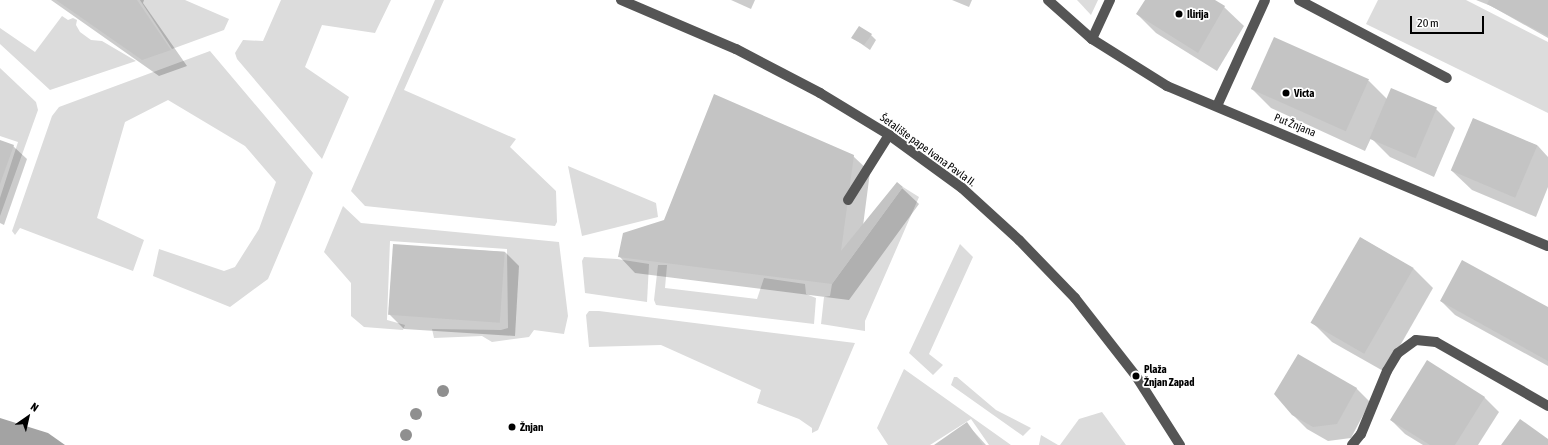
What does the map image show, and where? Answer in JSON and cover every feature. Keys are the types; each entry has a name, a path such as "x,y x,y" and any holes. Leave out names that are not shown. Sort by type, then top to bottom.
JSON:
{"street":[{"name":"Šetalište pape Ivana Pavla II.","path":"622,0 767,64 889,135 962,188 1019,240 1075,298 1136,376 1180,445"},
{"name":"Put Žnjana","path":"1048,0 1092,39 1167,86 1548,246"},
{"path":"1092,39 1110,0"},
{"path":"1217,106 1265,0"},
{"path":"1299,0 1447,78"},
{"path":"848,200 889,135"},
{"path":"1352,445 1361,434 1387,371 1398,353 1416,340 1436,342 1548,406"}],"shaded area":[{"path":"140,0 185,0 229,19 224,30 172,49"},
{"path":"281,0 391,0 375,33 322,25 305,67 349,97 322,159 237,59 235,53 243,40 263,41"},
{"path":"435,0 444,0 404,90 516,139 510,147 556,191 557,222 555,226 365,206 351,191"},
{"path":"1077,0 1098,0 1091,15"},
{"path":"1378,0 1466,0 1548,42 1548,113 1366,24"},
{"path":"62,16 68,20 73,18 77,20 76,25 80,32 91,40 102,41 136,61 50,90 0,44 0,28 35,52"},
{"path":"210,51 313,173 268,279 230,307 153,276 159,249 224,271 235,267 259,229 276,182 245,146 168,100 125,122 97,218 144,240 133,271 20,228 15,235 12,231 52,116 59,107"},
{"path":"0,68 36,102 38,110 0,216 0,198 18,142 0,136"},
{"path":"568,166 656,203 658,217 582,236"},
{"path":"903,187 919,197 865,321 865,331 821,324 824,297 830,296 832,284"},
{"path":"343,206 361,223 559,242 568,316 564,334 534,330 529,337 492,342 482,336 434,338 432,329 501,330 508,328 507,249 390,241 387,320 405,325 403,330 364,327 351,316 351,283 324,252"},
{"path":"960,244 973,257 929,354 943,365 933,375 909,353"},
{"path":"584,257 617,259 649,264 647,302 585,293 582,261"},
{"path":"658,265 667,265 665,288 757,299 764,278 805,284 806,294 816,298 814,324 656,305 654,300"},
{"path":"589,311 855,343 818,430 812,433 812,428 799,419 757,403 761,390 661,345 589,347 586,315"},
{"path":"904,369 1011,445 989,445 971,419 930,445 888,445 877,428"},
{"path":"954,377 957,377 996,410 1031,428 1023,436 951,385"},
{"path":"1102,412 1126,445 1060,445 1079,419"},
{"path":"0,418 48,433 65,445 0,445"},
{"path":"1041,435 1058,445 1039,445"}],"building":[{"path":"56,0 137,0 171,50 142,60"},
{"path":"1145,0 1215,0 1225,6 1198,53 1136,14"},
{"path":"1489,0 1548,0 1548,36 1487,4"},
{"path":"859,26 872,34 864,45 851,38"},
{"path":"1274,37 1369,79 1346,131 1251,89"},
{"path":"1391,88 1437,108 1416,158 1370,139"},
{"path":"714,94 854,155 841,251 897,182 903,187 832,284 618,257 623,233 664,220"},
{"path":"1473,118 1537,145 1515,198 1451,170"},
{"path":"0,140 14,145 0,184"},
{"path":"1360,237 1414,268 1364,354 1310,323"},
{"path":"393,244 505,252 500,323 388,315"},
{"path":"1462,260 1548,307 1548,361 1440,301"},
{"path":"1298,354 1357,388 1337,424 1313,427 1292,415 1274,394"},
{"path":"1427,360 1485,397 1455,445 1430,445 1390,420"},
{"path":"1520,419 1548,439 1548,445 1501,445"},
{"path":"967,422 983,445 934,445"}],"place":[{"name":"Ilirija","path":"1179,14"},
{"name":"Victa","path":"1286,93"},
{"name":"Plaža Žnjan Zapad","path":"1136,376"},
{"name":"Žnjan","path":"512,427"}]}
